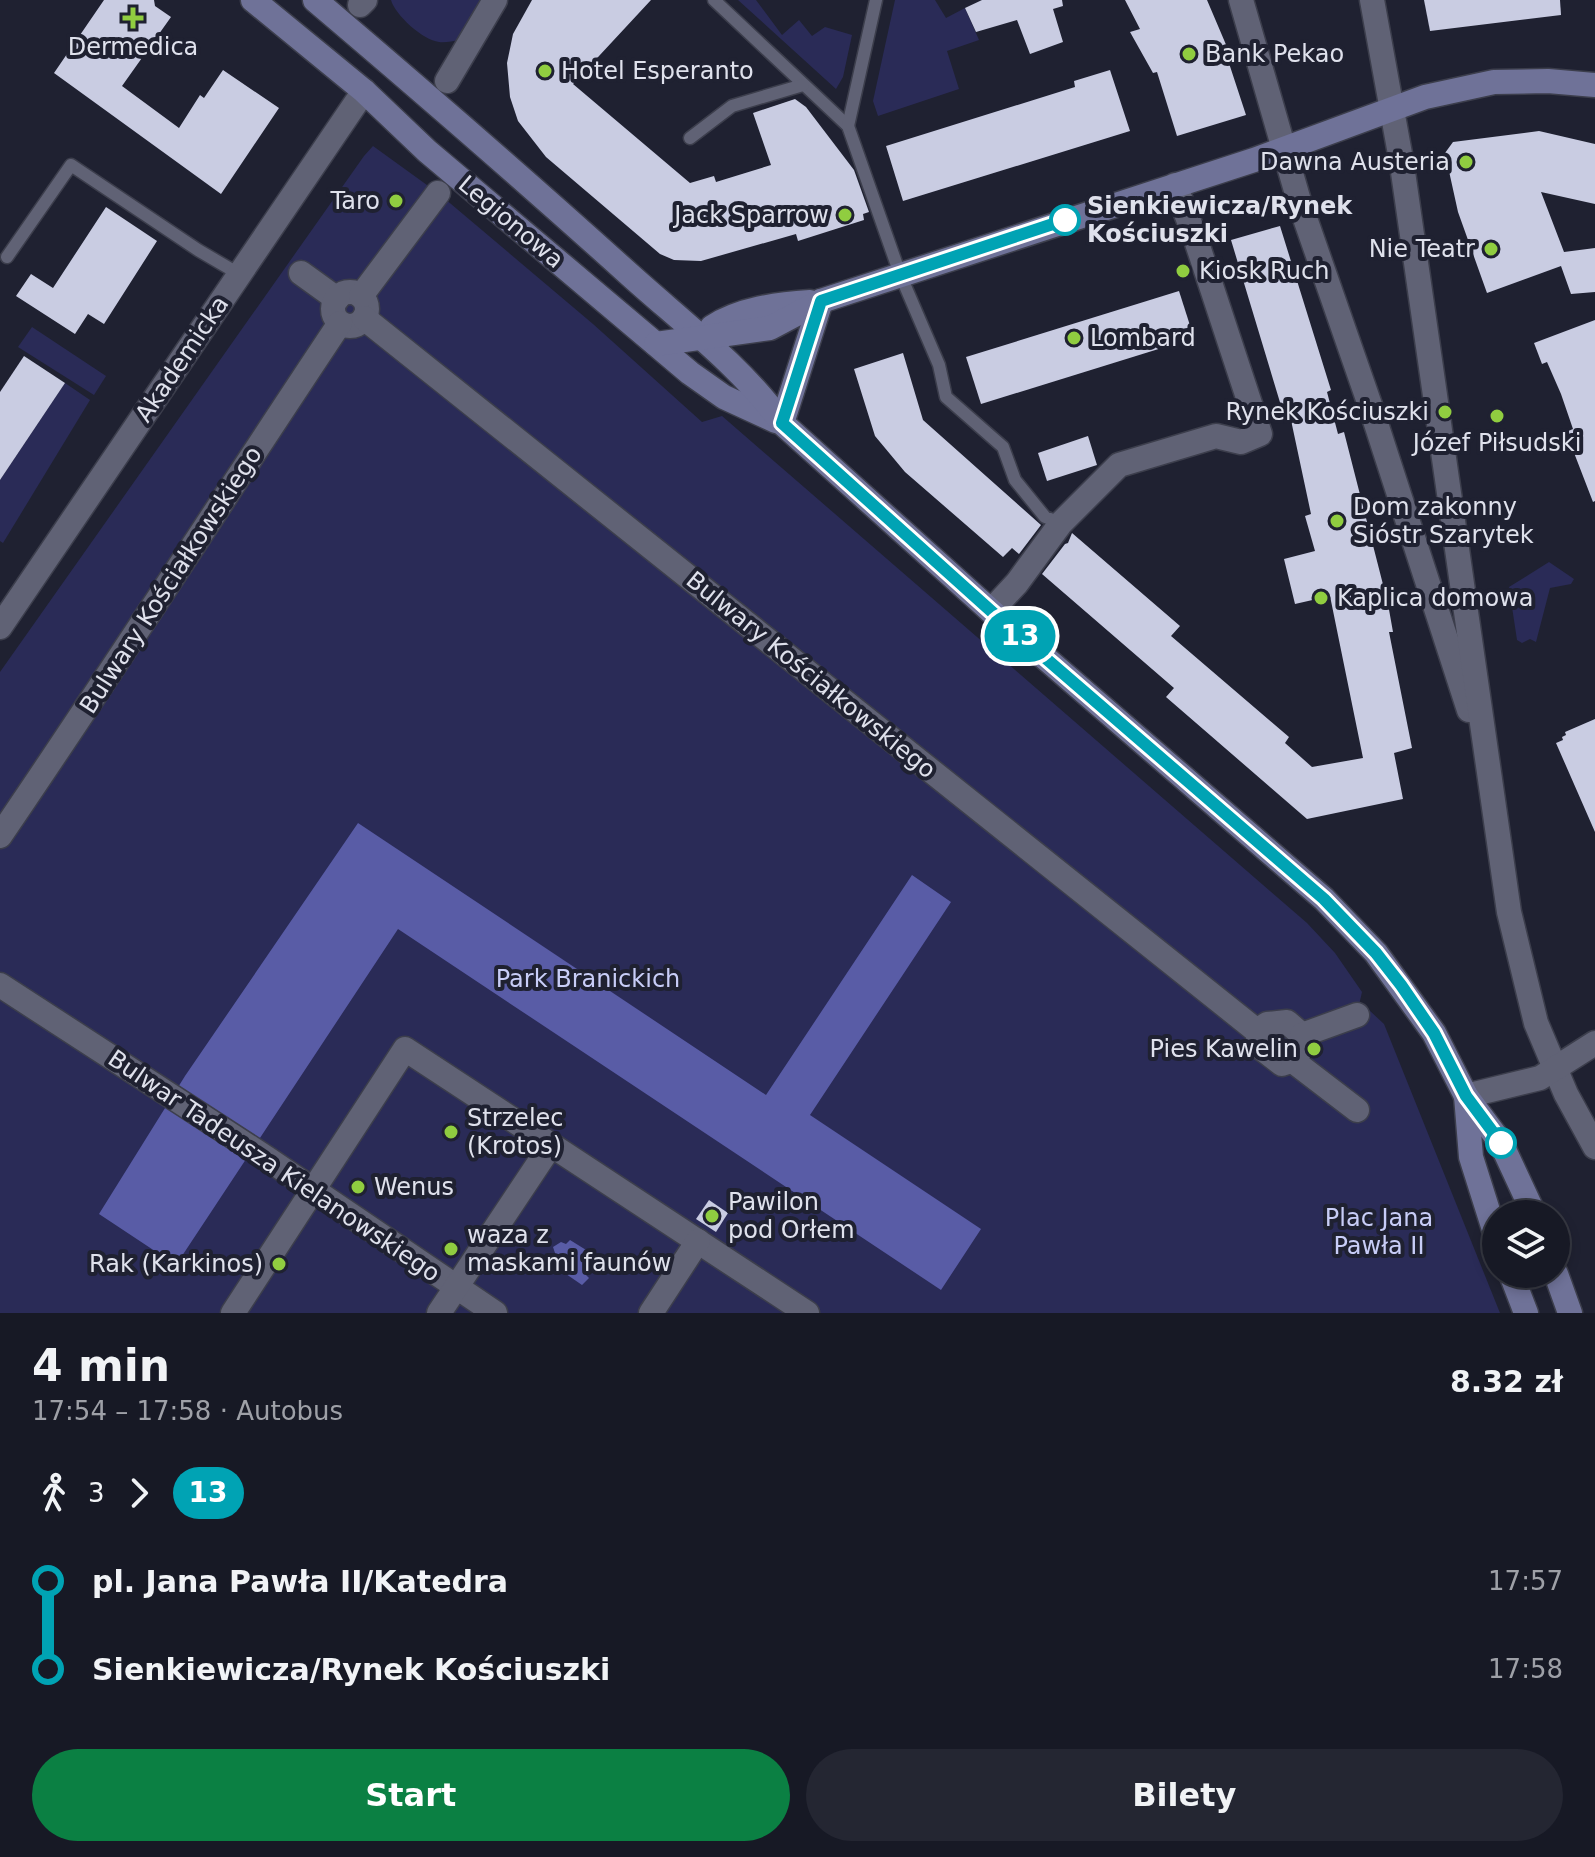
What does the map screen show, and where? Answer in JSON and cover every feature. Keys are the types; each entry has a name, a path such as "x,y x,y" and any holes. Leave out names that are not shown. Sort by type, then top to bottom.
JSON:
{"main road":[{"name":"Legionowa","path":"253,0 364,91 453,173 656,344 724,397 782,423"},
{"name":"Legionowa","path":"315,0 478,138 698,336 769,405 782,423 991,611 1324,899 1376,953 1401,985 1434,1033 1466,1096"},
{"path":"656,344 698,336 722,321 763,308 821,301 1175,185 1392,108 1460,88 1494,82 1548,81 1595,85"},
{"path":"782,423 821,301"},
{"path":"1466,1096 1501,1143 1527,1200"},
{"path":"1466,1096 1471,1157 1485,1200"},
{"path":"1516,1288 1526,1313"},
{"path":"1561,1288 1570,1313"}],"street":[{"path":"447,81 495,0"},
{"path":"1241,0 1283,148 1490,773"},
{"path":"1372,0 1402,165 1509,912 1536,1023 1555,1070 1595,1147"},
{"name":"Akademicka","path":"0,627 364,91"},
{"path":"991,611 1017,583 1061,523 1119,465 1216,436 1241,442 1260,434 1175,185"},
{"name":"Bulwary Kościałkowskiego","path":"0,836 116,667 350,309 438,193"},
{"name":"Bulwary Kościałkowskiego","path":"301,273 1257,1031 1260,1047 1282,1064 1293,1061 1357,1110"},
{"name":"Bulwar Tadeusza Kielanowskiego","path":"0,985 268,1159 495,1313"},
{"path":"1302,1035 1357,1015"},
{"path":"1257,1031 1267,1024 1287,1022 1302,1035"},
{"path":"1293,1061 1299,1054 1302,1035"},
{"path":"1466,1096 1540,1078 1595,1043"},
{"path":"233,1313 405,1049 807,1313"},
{"path":"439,1313 551,1145"},
{"path":"651,1313 698,1241"}],"lane":[{"path":"714,0 848,126 900,274 939,365 946,397 1003,447 1015,480 1045,517 1061,523"},
{"path":"848,126 876,0"},
{"path":"690,138 732,106 803,85"},
{"path":"7,257 71,165 239,274"}],"green space":[{"path":"391,0 480,0 459,40 444,42 418,32 398,13"},
{"path":"738,0 756,0 782,35 799,20 812,36 825,27 852,35 843,77 836,89"},
{"path":"895,0 935,0 946,18 965,8 979,40 947,51 959,89 878,116 873,101"},
{"path":"373,146 438,193 593,324 702,422 722,416 1307,923 1335,953 1362,992 1357,1014 1369,1010 1384,1024 1482,1268 1482,1288 1490,1288 1500,1313 0,1313 0,672"},
{"path":"32,327 106,376 94,395 18,347"},
{"path":"65,383 90,400 3,543 0,541 0,480"},
{"path":"1549,562 1574,579 1571,584 1550,588 1536,642 1530,639 1522,643 1517,640 1509,587"}],"shaded area":[{"path":"358,823 766,1095 912,875 951,902 810,1115 981,1229 941,1290 398,929 176,1265 99,1214 185,1076"},
{"path":"570,1240 599,1258 597,1266 592,1263 585,1274 589,1278 582,1285 553,1265 557,1259 553,1247"}],"building":[{"path":"104,0 154,0 155,6 171,17 122,86 179,128 200,95 204,98 223,70 279,108 221,194 54,73"},
{"path":"532,0 651,0 573,84 690,183 714,176 716,182 771,165 753,113 795,99 806,107 854,170 869,212 863,214 864,220 798,241 796,234 701,261 674,260 660,254 546,157 518,121 510,97 507,63 513,34"},
{"path":"982,0 1062,0 1063,6 1053,9 1063,42 1030,54 1017,20 976,32 965,8"},
{"path":"1125,0 1207,0 1227,47 1224,48 1246,115 1177,136 1157,72 1153,73 1130,32 1140,29"},
{"path":"1424,0 1560,0 1561,15 1430,31"},
{"path":"1110,70 1130,131 903,201 886,146 1075,87 1074,81"},
{"path":"1539,131 1595,144 1595,204 1541,192 1564,252 1595,248 1595,292 1571,294 1561,266 1487,293 1458,212 1445,153 1453,142"},
{"path":"106,207 157,241 104,324 88,314 75,334 16,296 31,274 53,288"},
{"path":"1280,226 1331,390 1327,392 1338,434 1344,432 1388,604 1393,632 1389,632 1412,748 1394,753 1403,799 1307,819 1166,697 1174,688 1042,574 1068,543 1072,533 1180,626 1171,636 1289,737 1285,743 1312,767 1363,758 1330,596 1295,604 1284,559 1315,551 1305,516 1311,514 1288,406 1282,409 1231,240"},
{"path":"1179,291 1194,338 981,404 966,357"},
{"path":"1595,320 1593,502 1566,432 1573,429 1561,394 1547,362 1542,364 1534,343"},
{"path":"903,353 923,420 1041,525 1019,554 1012,548 1003,557 905,472 875,436 854,369"},
{"path":"24,356 65,383 0,480 0,392"},
{"path":"1088,436 1097,465 1047,481 1038,453"},
{"path":"1595,719 1595,832 1556,743 1563,740 1565,732"},
{"name":"Pawilon pod Orłem","path":"709,1200 728,1213 716,1232 696,1219"}],"bus line":[{"name":"13","path":"1065,220 821,301 782,423 991,611 1324,899 1376,953 1401,985 1434,1033 1466,1096 1501,1143"}],"place":[{"name":"Dermedica","path":"133,18"},
{"name":"Bank Pekao","path":"1189,54"},
{"name":"Hotel Esperanto","path":"545,71"},
{"name":"Dawna Austeria","path":"1466,162"},
{"name":"Taro","path":"396,201"},
{"name":"Jack Sparrow","path":"845,215"},
{"name":"Sienkiewicza/Rynek Kościuszki","path":"1065,220"},
{"name":"Nie Teatr","path":"1491,249"},
{"name":"Kiosk Ruch","path":"1183,271"},
{"name":"Lombard","path":"1074,338"},
{"name":"Rynek Kościuszki","path":"1445,412"},
{"name":"Józef Piłsudski","path":"1497,416"},
{"name":"Dom zakonny Sióstr Szarytek","path":"1337,521"},
{"name":"Kaplica domowa","path":"1321,598"},
{"name":"Pies Kawelin","path":"1314,1049"},
{"name":"Strzelec (Krotos)","path":"451,1132"},
{"name":"Wenus","path":"358,1187"},
{"name":"Pawilon pod Orłem","path":"712,1216"},
{"name":"waza z maskami faunów","path":"451,1249"},
{"name":"Rak (Karkinos)","path":"279,1264"}],"park label":[{"name":"Park Branickich","path":"588,979"},
{"name":"Plac Jana Pawła II","path":"1379,1232"}]}
